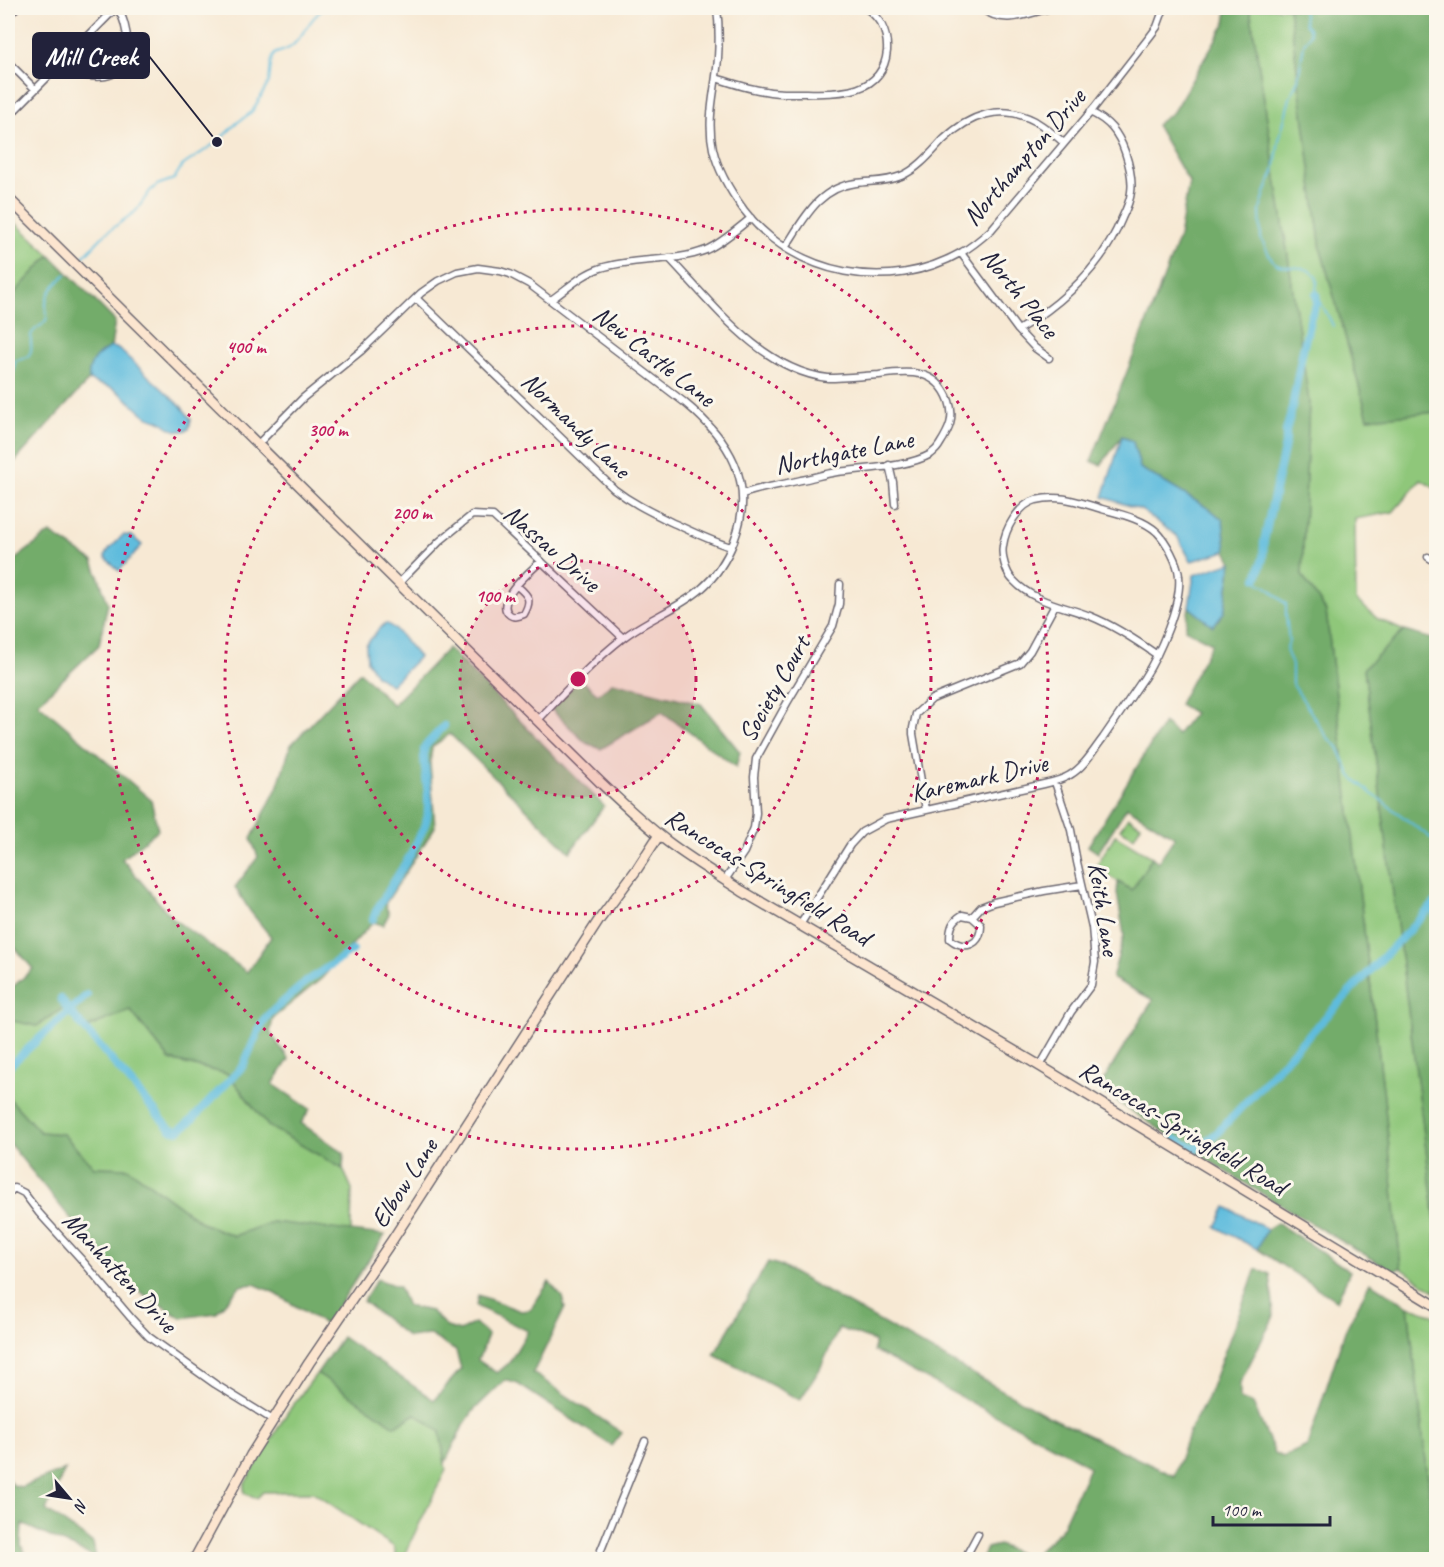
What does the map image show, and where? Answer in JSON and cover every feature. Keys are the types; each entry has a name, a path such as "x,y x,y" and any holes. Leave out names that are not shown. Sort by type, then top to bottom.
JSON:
{"main road":[{"name":"Rancocas-Springfield Road","path":"8,198 601,783 660,835 725,880 1040,1066 1437,1306"},
{"name":"Elbow Lane","path":"194,1560 251,1455 343,1311 393,1239 599,920 660,835"}],"street":[{"path":"8,16 16,8"},
{"path":"8,117 35,89 59,65 116,8 124,20 127,34 126,53 119,69 107,76 92,77 65,71 59,65"},
{"name":"Northampton Drive","path":"717,8 718,58 711,127 713,150 726,182 738,203 751,218 763,231 785,248 829,268 866,274 916,270 940,262 961,253 991,230 1151,35 1164,9"},
{"path":"716,78 756,90 772,92 836,93 859,89 878,74 886,60 887,52 884,29 876,16 866,8"},
{"path":"981,8 995,16 1010,18 1050,8"},
{"path":"1156,8 1164,9"},
{"path":"8,62 35,89"},
{"path":"785,248 810,209 824,195 843,185 901,176 926,158 955,130 977,117 1002,112 1018,115 1034,120 1064,143"},
{"path":"1018,330 1037,318 1088,274 1114,237 1131,194 1128,160 1121,141 1106,120 1090,112"},
{"path":"551,300 586,274 600,268 694,254 711,248 751,218"},
{"name":"North Place","path":"961,253 1018,330 1035,348 1049,358"},
{"name":"Northgate Lane","path":"669,258 742,335 782,363 819,377 838,378 906,372 922,374 936,383 946,395 951,410 951,425 933,453 912,461 829,474 743,494"},
{"name":"New Castle Lane","path":"258,444 303,398 361,351 429,287 447,276 478,268 510,274 529,284 703,418 719,436 740,477 743,501 740,523 731,547 715,574 699,591 623,638 538,720"},
{"name":"Normandy Lane","path":"416,298 614,489 662,518 713,542 731,547"},
{"path":"889,465 895,504"},
{"name":"Karemark Drive","path":"800,925 850,845 862,832 886,819 1054,782 1071,775 1092,753 1136,691 1157,655 1177,602 1180,577 1175,559 1157,532 1141,522 1064,497 1032,501 1018,512 1006,533 1002,548 1011,578 1037,598 1091,617 1123,632 1157,655"},
{"name":"Nassau Drive","path":"399,583 440,541 472,515 493,516 623,638"},
{"path":"1428,557 1437,562"},
{"path":"517,586 527,594 528,601 524,614 515,617 509,615 505,604 506,598 521,581 541,561"},
{"name":"Society Court","path":"725,880 744,852 754,828 756,759 833,626 839,604 840,584"},
{"path":"926,810 913,734 916,714 932,699 1020,663 1030,651 1056,605"},
{"name":"Keith Lane","path":"1040,1066 1071,1012 1091,985 1095,962 1095,945 1071,830 1054,782"},
{"path":"972,917 981,907 994,902 1082,885"},
{"path":"962,915 972,917 981,925 981,932 974,942 968,946 961,946 950,939 951,926 956,919 962,915"},
{"name":"Manhatten Drive","path":"8,1194 14,1188 24,1193 149,1337 215,1384 273,1420"},
{"path":"597,1560 645,1442"},
{"path":"964,1560 978,1534"}],"green space":[{"path":"1227,8 1250,8 1309,402 1302,575 1326,611 1384,1098 1401,1268 1393,1271 1244,1183 1098,1089 1153,1000 1112,978 1124,935 1117,893 1118,882 1132,890 1152,857 1158,862 1175,837 1127,807 1098,853 1088,846 1164,723 1177,735 1194,713 1179,704 1212,643 1185,629 1189,607 1213,626 1224,612 1232,562 1226,551 1223,520 1211,510 1140,468 1133,442 1122,436 1101,465 1091,461 1179,237 1189,182 1156,125 1173,112 1225,24"},
{"path":"1250,8 1289,8 1321,250 1368,418 1436,412 1436,489 1421,480 1393,512 1355,519 1356,600 1378,619 1404,631 1364,668 1436,1227 1436,1292 1401,1268 1384,1098 1326,611 1302,575 1309,402"},
{"path":"1289,8 1436,8 1436,412 1368,418 1321,250"},
{"path":"8,216 50,255 8,300"},
{"path":"50,255 115,321 111,347 94,360 89,380 8,469 8,300"},
{"path":"50,533 93,561 108,603 99,645 38,703 151,800 158,830 122,859 172,918 247,972 271,937 250,911 235,887 258,857 251,839 277,788 291,745 360,672 393,705 448,648 604,806 570,852 450,734 432,747 430,764 435,827 385,904 389,914 383,925 373,922 321,979 273,1018 270,1033 289,1059 273,1084 310,1109 301,1123 344,1153 343,1169 268,1126 228,1074 170,1060 130,1010 84,1029 66,1006 37,1026 8,1020 8,991 33,969 8,939 8,562 13,561"},
{"path":"1404,631 1436,640 1436,1227 1364,668"},
{"path":"580,679 598,694 613,682 701,704 740,752 736,767 662,712 601,749 586,743 551,709"},
{"path":"1128,817 1141,825 1134,837 1120,829"},
{"path":"1115,835 1152,857 1132,890 1095,868"},
{"path":"66,1006 84,1029 130,1010 170,1060 228,1074 268,1126 343,1169 352,1189 351,1232 272,1222 234,1236 204,1224 128,1168 94,1167 63,1134 40,1132 8,1097 8,1020 37,1026"},
{"path":"8,1097 40,1132 63,1134 94,1167 128,1168 204,1224 234,1236 272,1222 385,1235 326,1325 273,1292 254,1284 240,1286 216,1313 181,1318 120,1279 8,1142"},
{"path":"1277,1223 1350,1271 1337,1301 1257,1249 1267,1229"},
{"path":"768,1262 779,1265 1048,1416 1174,1476 1189,1431 1207,1398 1256,1269 1270,1274 1274,1316 1240,1383 1240,1399 1253,1404 1275,1453 1283,1457 1307,1446 1345,1331 1370,1282 1408,1306 1436,1559 982,1559 987,1548 999,1545 1030,1558 1060,1531 1089,1468 1078,1459 874,1351 874,1341 839,1328 820,1369 800,1400 714,1355"},
{"path":"377,1279 399,1287 407,1306 431,1311 447,1327 460,1331 475,1323 488,1335 478,1360 497,1373 509,1363 528,1331 476,1306 478,1295 521,1311 530,1310 549,1282 562,1297 565,1308 533,1373 622,1433 612,1446 518,1384 505,1380 474,1410 463,1426 445,1463 440,1432 416,1414 395,1426 317,1373 342,1337 434,1400 461,1369 456,1351 430,1335 408,1337 363,1301"},
{"path":"1408,1306 1436,1318 1436,1549"},
{"path":"317,1373 395,1425 416,1414 440,1432 446,1470 402,1559 396,1556 394,1547 313,1492 263,1492 257,1498 244,1493 244,1485 287,1413"},
{"path":"65,1470 46,1510 93,1543 96,1558 22,1524 21,1545 28,1559 8,1559 8,1479 13,1485 21,1487"}],"water":[{"path":"111,347 121,351 181,406 191,419 189,429 178,431 172,429 145,415 112,388 89,380 91,364 101,352"},
{"path":"1122,436 1133,442 1140,468 1211,510 1223,520 1226,551 1191,561 1177,536 1141,510 1103,497"},
{"path":"123,535 132,536 142,545 119,571 105,557"},
{"path":"1232,562 1224,612 1213,626 1189,607 1194,575"},
{"path":"386,623 395,629 419,657 391,685 376,675 367,661 366,645"},
{"path":"1226,1207 1267,1229 1257,1249 1216,1227"}],"waterway":[{"path":"82,258 106,233 136,211 150,191 157,185 174,179 182,166 217,142 252,112 269,82 274,54 292,46 315,16 325,8"},
{"path":"1303,8 1305,24 1310,34 1304,44 1298,79 1290,98 1279,140 1274,172 1260,210 1261,238 1275,263 1284,267 1306,269 1315,275 1316,293 1333,326"},
{"path":"8,376 14,371 15,361 25,358 30,353 32,333 46,320 46,301 53,288 66,274"},
{"path":"1257,578 1263,558 1264,541 1302,354 1311,316 1317,303 1316,294"},
{"path":"1257,578 1258,582 1286,604 1289,641 1286,650 1292,665 1292,683 1327,737 1338,747 1351,776 1436,842"},
{"path":"373,919 425,825 428,797 424,749 444,726"},
{"path":"1174,1139 1196,1149 1217,1133 1436,902"},
{"path":"1434,904 1436,916"},
{"path":"61,999 170,1129 178,1131 190,1122 243,1066 268,1015 307,981 353,950"},
{"path":"8,1067 87,995"}],"place":[{"name":"Mill Creek","path":"217,142"}]}
